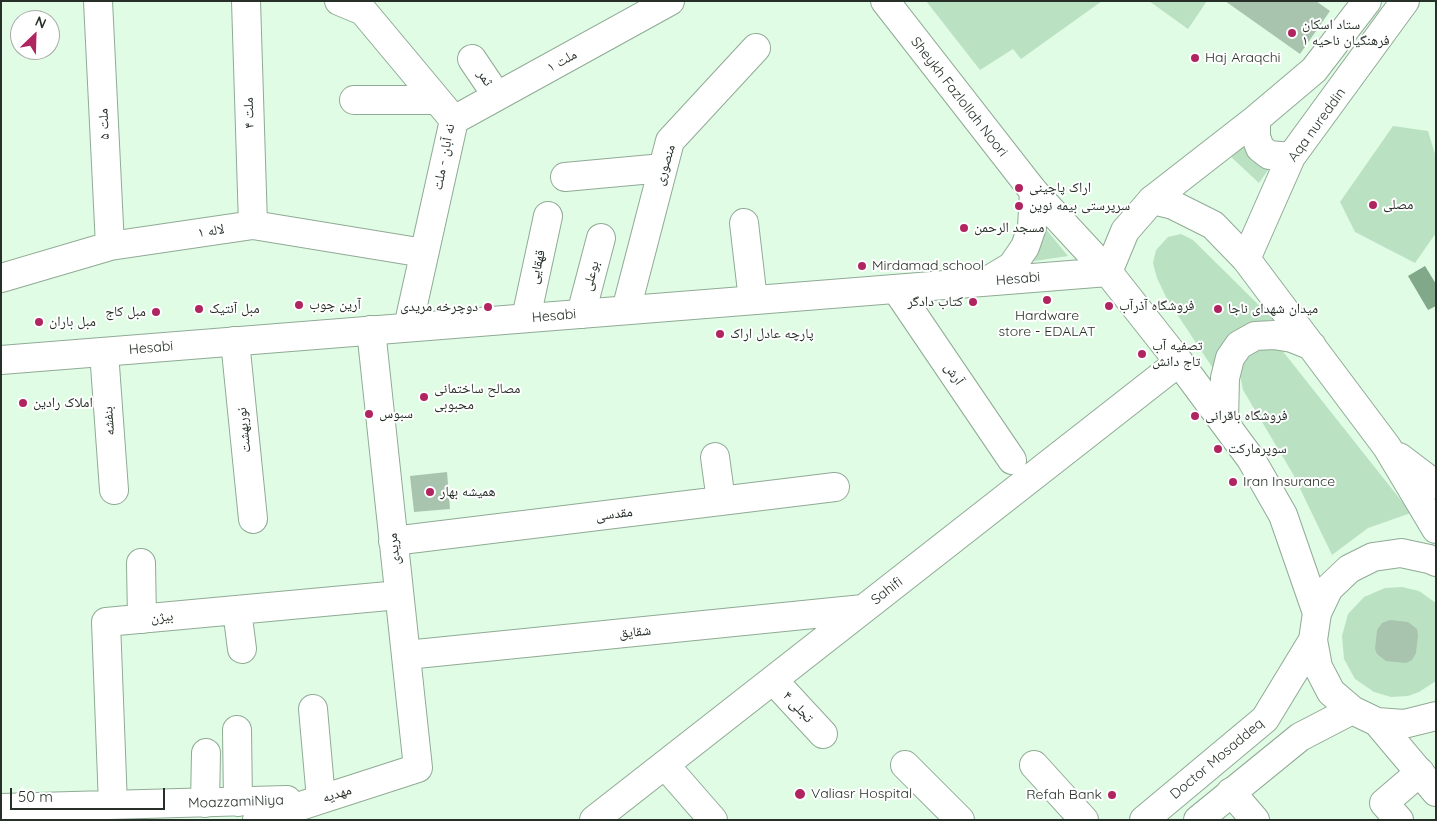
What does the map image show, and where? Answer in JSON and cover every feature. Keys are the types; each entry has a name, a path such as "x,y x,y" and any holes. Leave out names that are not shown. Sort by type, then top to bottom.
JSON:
{"street":[{"name":"ملت ۵","path":"98,1 110,246"},
{"name":"ملت ۴","path":"246,1 253,225"},
{"name":"ملت ۱","path":"445,110 497,96 670,1"},
{"name":"Sheykh Fazlollah Noori","path":"885,1 1034,192 1108,272 1179,362 1251,459 1283,515 1317,613"},
{"path":"1108,272 1125,231 1152,200 1256,119 1314,70 1367,1"},
{"name":"Aqa nureddin","path":"1246,259 1291,157 1405,1"},
{"path":"361,5 445,110"},
{"name":"منصوری","path":"626,310 670,141 756,48"},
{"name":"ثمر","path":"472,59 497,96"},
{"path":"354,100 445,110"},
{"name":"نه آبان - ملت","path":"408,327 424,253 445,110"},
{"path":"1256,119 1256,137 1260,148 1269,155 1291,157"},
{"path":"565,177 663,168"},
{"path":"985,282 1012,266 1025,246 1032,227 1034,192"},
{"path":"1152,200 1172,205 1213,225 1246,259 1387,447 1436,529"},
{"name":"قهقایی","path":"526,318 548,216"},
{"path":"744,224 753,300"},
{"name":"لاله ۱","path":"1,278 110,246 253,225 424,253"},
{"name":"بوعلی","path":"581,314 601,238"},
{"name":"Hesabi","path":"1,360 1108,272"},
{"name":"آرش","path":"896,289 1012,460"},
{"name":"مریدی","path":"371,330 418,768"},
{"path":"1224,421 1225,378 1230,358 1239,345 1256,336 1274,335 1292,338 1312,346"},
{"name":"نوربهشت","path":"235,341 253,520"},
{"name":"بنفشه","path":"104,352 114,490"},
{"name":"Sahifi","path":"594,820 1179,362"},
{"path":"1387,447 1436,485"},
{"path":"715,457 721,501"},
{"name":"مقدسی","path":"393,540 835,487"},
{"path":"1436,562 1401,553 1373,557 1348,569 1329,588 1317,613 1313,640 1318,667 1331,692 1352,710 1377,722 1404,724 1436,716"},
{"path":"141,563 142,619"},
{"name":"بیژن","path":"113,805 106,622 399,595"},
{"name":"شقایق","path":"406,655 864,609"},
{"path":"237,610 242,649"},
{"name":"Doctor Mosaddeq","path":"1144,820 1265,719 1313,640"},
{"name":"تجلی ۴","path":"773,680 823,734"},
{"path":"313,709 321,800"},
{"path":"1198,820 1300,737 1352,710"},
{"path":"1265,719 1290,746"},
{"path":"1377,722 1428,782 1391,811"},
{"path":"237,730 247,811"},
{"path":"204,802 206,753"},
{"path":"665,764 713,820"},
{"path":"905,765 960,820"},
{"path":"1034,766 1084,820"},
{"name":"مهدیه","path":"247,811 321,800 418,768"},
{"path":"1231,792 1255,820"},
{"name":"MoazzamiNiya","path":"1,808 204,802 247,811"}],"shaded area":[{"path":"926,1 1102,1 1021,59 1013,49 980,70"},
{"path":"1149,1 1207,1 1188,29"},
{"path":"1393,126 1428,131 1436,157 1436,233 1415,263 1355,232 1340,202"},
{"path":"1242,145 1251,160 1268,170 1259,183 1229,155"},
{"path":"1045,228 1068,256 1028,262 1043,241"},
{"name":"میدان شهدای ناجا","path":"1181,234 1193,240 1274,320 1252,322 1233,333 1218,376 1167,299 1157,278 1153,263 1156,250 1168,237"},
{"path":"1425,266 1436,284 1436,306 1428,310 1408,276"},
{"path":"1259,345 1281,349 1411,513 1368,528 1332,555 1293,474 1243,390 1240,375 1243,360"},
{"path":"1402,587 1419,591 1436,603 1436,681 1419,692 1408,696 1391,697 1374,692 1355,679 1344,659 1342,636 1348,614 1364,597 1385,588"}],"building":[{"name":"ستاد اسکان فرهنگیان ناحیه ۱","path":"1225,1 1316,1 1330,11 1300,54"},
{"name":"همیشه بهار","path":"447,472 450,509 414,512 410,476"},
{"path":"1390,620 1408,622 1417,629 1416,653 1412,660 1406,663 1386,661 1377,654 1375,649 1377,630 1382,623"}],"place":[{"name":"ستاد اسکان فرهنگیان ناحیه ۱","path":"1292,33"},
{"name":"Haj Araqchi","path":"1195,58"},
{"name":"اراک پاچینی","path":"1019,188"},
{"name":"مصلی","path":"1373,205"},
{"name":"سرپرستی بیمه نوین","path":"1019,206"},
{"name":"مسجد الرحمن","path":"964,228"},
{"name":"Mirdamad school","path":"862,266"},
{"name":"Hardware store - EDALAT","path":"1047,300"},
{"name":"کتاب دادگر","path":"973,302"},
{"name":"آرین چوب","path":"299,305"},
{"name":"فروشگاه آذرآب","path":"1109,306"},
{"name":"دوچرخه مریدی","path":"488,307"},
{"name":"مبل آنتیک","path":"199,309"},
{"name":"میدان شهدای ناجا","path":"1218,309"},
{"name":"مبل کاج","path":"156,312"},
{"name":"مبل باران","path":"39,322"},
{"name":"پارچه عادل اراک","path":"720,334"},
{"name":"تصفیه آب تاج دانش","path":"1142,354"},
{"name":"مصالح ساختمانی محبوبی","path":"424,397"},
{"name":"املاک رادین","path":"23,403"},
{"name":"سبوس","path":"369,414"},
{"name":"فروشگاه باقرانی","path":"1195,416"},
{"name":"سوپرمارکت","path":"1218,449"},
{"name":"Iran Insurance","path":"1233,482"},
{"name":"همیشه بهار","path":"430,492"},
{"name":"Valiasr Hospital","path":"800,794"},
{"name":"Refah Bank","path":"1112,795"}]}
